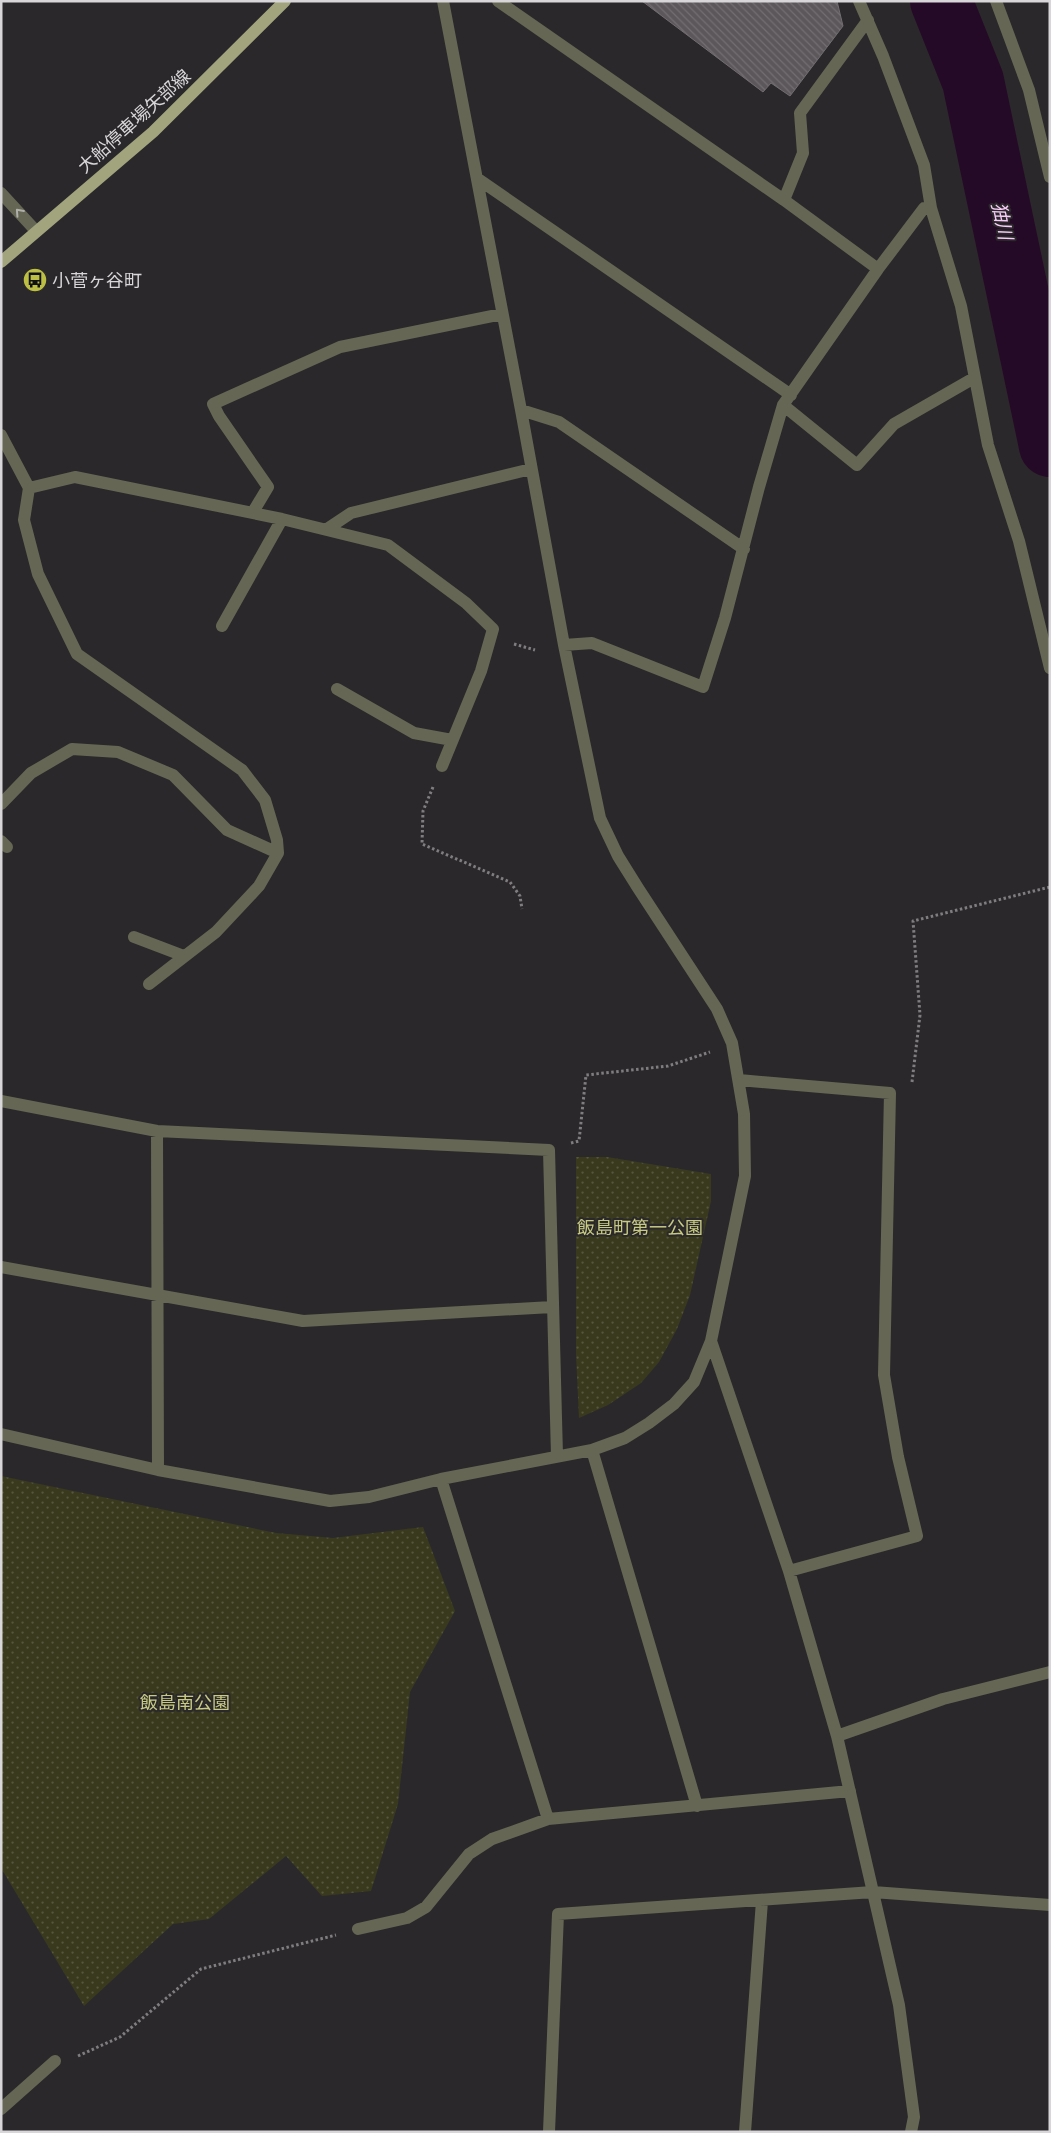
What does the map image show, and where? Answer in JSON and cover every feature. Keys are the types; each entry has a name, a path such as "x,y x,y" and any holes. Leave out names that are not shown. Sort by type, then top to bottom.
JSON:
{"main road":[{"name":"大船停車場矢部線","path":"1,262 153,132 285,1"}],"street":[{"path":"1,1434 158,1470 330,1501 369,1497 441,1478 592,1450 624,1438 649,1424 674,1404 694,1382 711,1341 744,1176 744,1114 732,1043 717,1009 618,856 600,818 564,645 478,179 443,1"},
{"path":"498,1 784,200 878,269"},
{"path":"859,1 924,165 931,208 961,306 988,444 1019,541 1050,668"},
{"path":"996,1 1029,90 1050,177"},
{"path":"784,200 803,153 800,113 868,20"},
{"path":"478,179 791,395"},
{"path":"1,193 36,231"},
{"path":"564,645 592,643 703,687 744,549 759,487 783,405 878,269 924,208 931,208"},
{"path":"254,512 268,487 219,416 213,404 340,347 502,314"},
{"path":"783,405 858,465 894,424 974,378"},
{"path":"521,410 559,422 744,549"},
{"path":"1,435 28,488 24,520 38,574 76,654 242,770 265,800 277,840 278,853 259,886 216,932 149,984"},
{"path":"328,529 351,513 531,469"},
{"path":"28,488 75,477 254,512 388,545 466,602 493,629 480,672 442,766"},
{"path":"222,626 282,519"},
{"path":"336,689 414,733 452,740"},
{"path":"1,804 31,773 72,749 118,752 173,775 227,830 278,853"},
{"path":"134,937 184,956"},
{"path":"738,1080 890,1092 884,1375 898,1457 917,1536 789,1570"},
{"path":"1,1102 157,1130 549,1150 557,1456"},
{"path":"157,1130 158,1470"},
{"path":"1,1267 303,1321 552,1307"},
{"path":"711,1341 789,1570 837,1736 899,2005 914,2117 911,2132"},
{"path":"592,1450 697,1806"},
{"path":"441,1478 548,1820"},
{"path":"837,1736 943,1699 1050,1672"},
{"path":"358,1930 406,1918 426,1906 469,1854 492,1839 548,1820 850,1791"},
{"path":"549,2132 558,1914 873,1892 1050,1905"},
{"path":"745,2132 762,1901"},
{"path":"1,2109 55,2061"}],"path":[{"path":"442,766 422,811 422,844 510,882 520,896 522,908"},
{"path":"890,1092 912,1082 920,1015 913,921 1050,887"},
{"path":"549,1150 579,1141 586,1075 668,1066 732,1043"},
{"path":"55,2061 82,2055 120,2037 202,1969 358,1930"}],"green space":[{"name":"飯島町第一公園","path":"576,1157 607,1157 711,1174 711,1201 690,1295 677,1329 659,1362 641,1383 608,1405 579,1418 576,1354"},
{"name":"飯島南公園","path":"1,1476 276,1533 333,1538 423,1527 455,1611 410,1692 398,1804 371,1891 322,1896 286,1856 209,1919 173,1924 84,2006 1,1868"}],"building":[{"path":"642,1 837,1 843,26 790,96 771,83 763,92"}],"waterway":[{"name":"㹨川","path":"941,1 973,81 1050,446"}],"place":[{"name":"小菅ヶ谷町","path":"35,280"}]}
